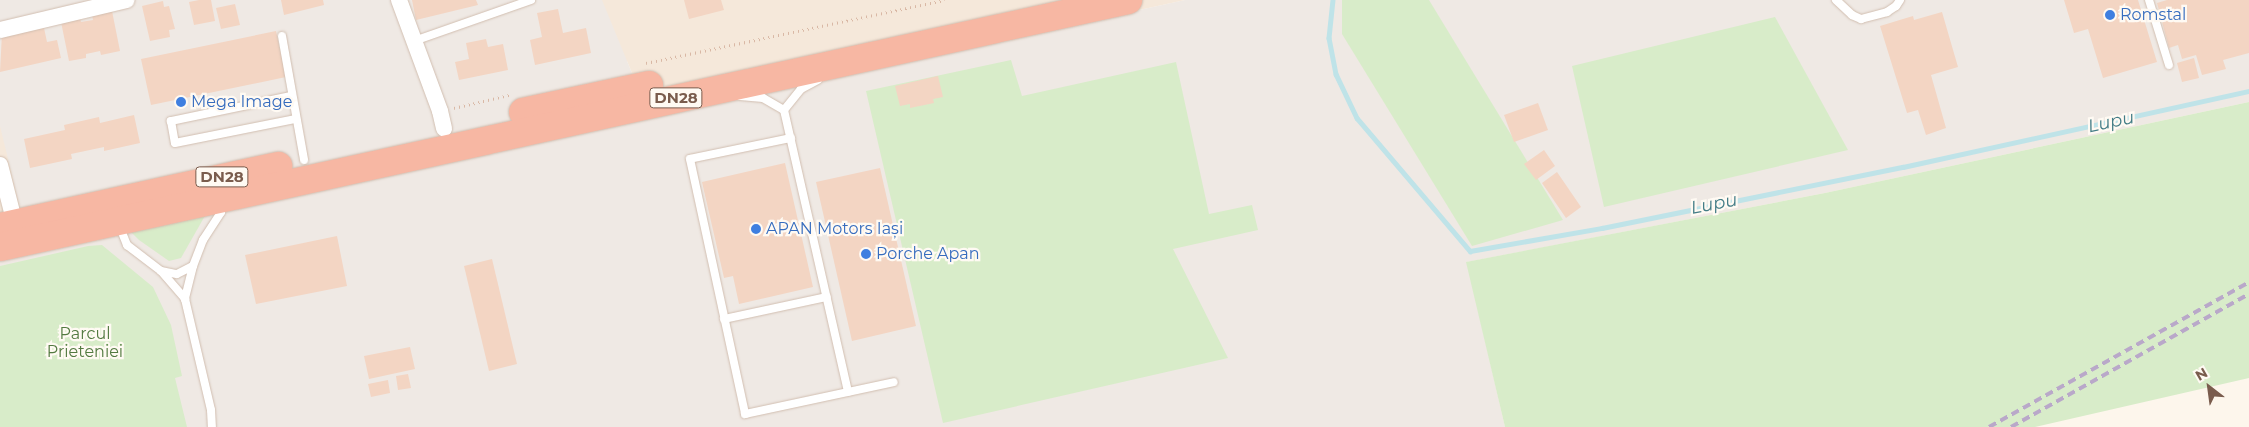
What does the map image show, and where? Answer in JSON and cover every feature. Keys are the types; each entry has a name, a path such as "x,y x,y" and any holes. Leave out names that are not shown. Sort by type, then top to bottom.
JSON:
{"highway":[{"name":"DN28","path":"7,225 304,160 442,120 1039,0"},
{"name":"DN28","path":"0,247 121,213 224,197 1128,0"}],"street":[{"path":"0,30 127,0"},
{"path":"399,0 442,120"},
{"path":"0,165 7,225"}],"lane":[{"path":"504,0 507,8"},
{"path":"414,41 531,0"},
{"path":"1836,0 1852,15 1862,19 1887,12 1896,6 1900,0"},
{"path":"2149,0 2169,65"},
{"path":"282,36 292,86 291,96 295,119 304,160"},
{"path":"784,110 801,89 852,61"},
{"path":"706,92 763,98 784,110 848,392"},
{"path":"291,96 171,121 175,143 295,119"},
{"path":"791,138 690,159 745,414 894,382"},
{"path":"185,299 161,271 127,244 118,228 121,213 168,196 199,182"},
{"path":"212,427 211,410 185,299 193,266 203,240 221,212 224,197"},
{"path":"161,271 177,274 193,266"},
{"path":"724,319 827,297"}],"path":[{"path":"644,63 944,0"},
{"path":"442,120 514,94"}],"shaded area":[{"path":"0,0 1185,0 650,117 627,61 18,197 31,254 0,261"},
{"path":"0,0 602,0 650,117 1185,0 2249,0 2249,102 1825,193 1467,262 1505,427 0,427 0,261 31,254 0,126"}],"green space":[{"path":"1342,0 1429,0 1563,220 1472,246 1342,34"},
{"path":"1775,17 1848,150 1604,207 1572,66"},
{"path":"1011,60 1022,96 1176,62 1209,214 1252,205 1258,230 1173,249 1228,358 943,423 866,91"},
{"path":"2249,102 2249,378 2035,427 1505,427 1466,262 1825,193"},
{"path":"206,214 181,258 169,261 139,240 131,232"},
{"name":"Parcul Prieteniei","path":"102,245 153,287 171,325 182,376 175,378 187,427 0,427 0,266 88,246"}],"building":[{"path":"211,0 215,21 194,25 189,2"},
{"path":"281,0 323,0 324,5 284,15"},
{"path":"412,0 476,0 478,5 416,20"},
{"path":"684,0 721,0 724,10 689,19"},
{"path":"2064,0 2138,0 2157,62 2103,78 2088,29 2074,33"},
{"path":"2167,0 2249,0 2249,53 2223,60 2226,69 2202,75 2196,55 2182,59 2178,45 2169,48 2157,3"},
{"path":"163,1 164,7 169,6 175,29 169,30 170,37 150,41 142,6"},
{"path":"235,4 240,25 221,29 216,8"},
{"path":"558,9 563,33 586,28 591,53 535,65 530,40 542,37 537,13"},
{"path":"112,11 120,51 101,55 100,51 86,54 86,58 69,61 61,22 80,18 81,22 93,20 92,15"},
{"path":"1942,12 1958,67 1931,75 1946,128 1926,135 1918,110 1907,113 1880,26 1913,16 1914,20"},
{"path":"44,28 47,42 57,40 61,58 0,72 2,33"},
{"path":"276,31 286,77 151,105 141,59"},
{"path":"486,39 488,47 503,44 508,70 459,80 455,62 469,59 466,43"},
{"path":"2194,58 2199,78 2182,82 2177,63"},
{"path":"938,76 943,97 933,99 934,103 910,108 910,104 900,106 895,86"},
{"path":"1538,103 1548,130 1514,142 1504,115"},
{"path":"134,115 140,143 104,151 104,147 71,154 72,159 30,168 24,139 65,130 64,125 99,117 100,123"},
{"path":"1544,150 1555,166 1536,180 1524,164"},
{"name":"APAN Motors Iași","path":"785,163 813,287 739,304 733,276 724,278 702,182"},
{"name":"Porche Apan","path":"880,168 916,326 852,341 816,182"},
{"path":"1557,172 1581,207 1566,218 1542,183"},
{"path":"337,236 347,286 256,304 245,255"},
{"path":"492,259 517,364 489,371 464,266"},
{"path":"410,347 415,369 369,379 364,356"},
{"path":"408,374 411,388 398,390 396,376"},
{"path":"388,380 390,393 371,397 368,384"}],"waterway":[{"name":"Lupu","path":"1333,0 1329,38 1336,74 1357,118 1470,251 1602,228 1903,167 2249,91"}],"railway":[{"path":"1989,427 2249,282"},
{"path":"2011,427 2249,294"}],"place":[{"name":"Romstal","path":"2110,15"},
{"name":"Mega Image","path":"181,102"},
{"name":"APAN Motors Iași","path":"756,229"},
{"name":"Porche Apan","path":"866,254"}]}
